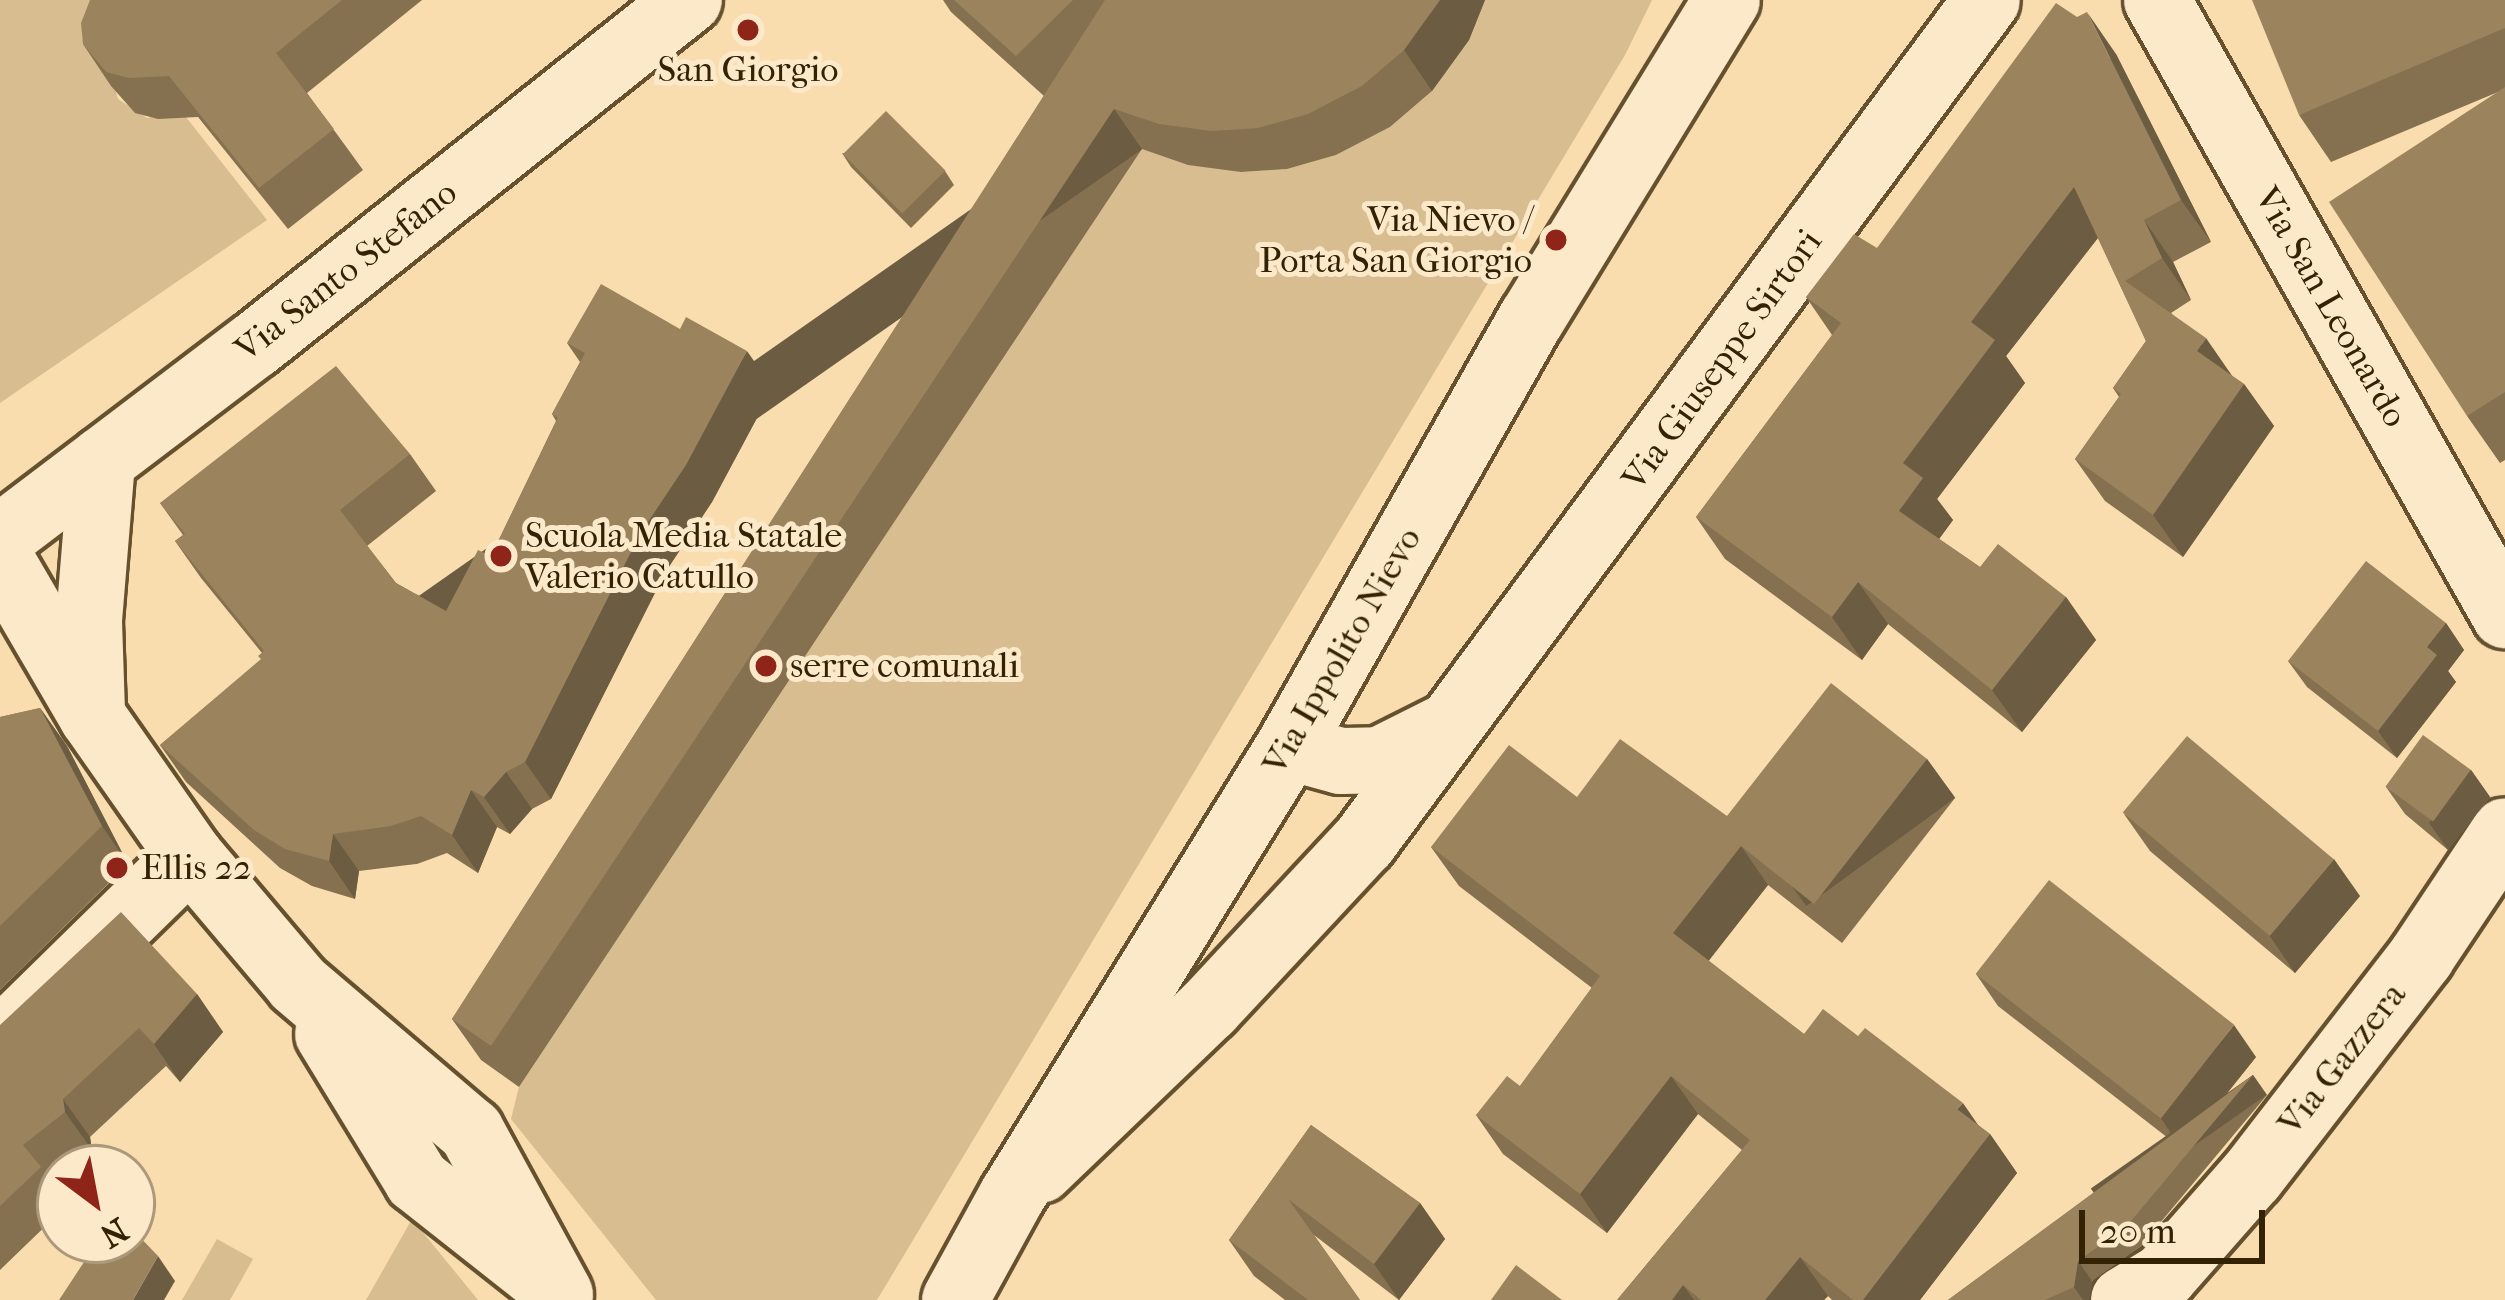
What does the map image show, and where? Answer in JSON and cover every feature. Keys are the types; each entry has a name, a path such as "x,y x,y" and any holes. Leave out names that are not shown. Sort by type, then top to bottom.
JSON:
{"street":[{"name":"Via Santo Stefano","path":"0,538 689,0"},
{"name":"Via Ippolito Nievo","path":"955,1300 1012,1196 1289,747 1532,318 1727,0"},
{"name":"Via Giuseppe Sirtori","path":"1012,1196 1224,992 1364,842 1987,0"},
{"name":"Via San Leonardo","path":"2157,0 2505,615"},
{"path":"92,716 88,620 102,460"},
{"path":"0,558 19,640 92,716 190,856 298,984 471,1131 563,1297"},
{"name":"Via Giuseppe Sirtori","path":"1289,747 1341,761 1380,760 1458,721"},
{"name":"Via Gazzera","path":"2156,1292 2421,957 2505,831"},
{"path":"0,1042 190,856"}],"shaded area":[{"path":"0,0 91,0 118,99 147,118 182,112 267,220 0,403"},
{"path":"1485,0 1652,0 1625,55 877,1300 656,1300 511,1119 519,1087 1142,149 1241,172 1287,169 1336,155 1390,127 1432,91 1469,40"},
{"path":"412,1219 478,1300 366,1300"},
{"path":"217,1239 253,1259 230,1300 182,1300"}],"building":[{"path":"90,0 342,0 276,53 334,129 259,188 169,76 129,78 106,72 83,44 81,23"},
{"path":"954,0 1073,0 1016,56"},
{"path":"1105,0 1440,0 1404,50 1362,86 1308,114 1258,128 1212,131 1159,124 1114,109 491,1046 452,1019"},
{"path":"2252,0 2505,0 2505,28 2299,115"},
{"path":"2056,3 2077,17 2087,12 2181,200 2144,220 2162,258 2125,281 2206,338 2197,351 2244,384 2153,515 2075,459 2121,394 2113,388 2146,341 2074,187 1971,322 1995,340 1903,463 1923,478 1899,511 1980,567 1998,544 2066,597 1992,690 1858,582 1832,617 1696,517 1841,323 1806,297 1854,234 1877,248"},
{"path":"2505,87 2505,392 2467,416 2329,202"},
{"path":"886,111 945,170 902,214 843,154"},
{"path":"601,284 680,329 686,317 747,351 686,465 640,534 525,762 506,772 484,797 471,790 452,835 421,816 391,826 333,834 329,861 285,849 254,830 160,745 261,659 258,656 264,651 175,541 185,534 160,503 336,366 410,454 340,510 396,583 446,611 478,550 491,556 558,418 552,414 585,353 567,343"},
{"path":"2366,561 2446,623 2427,647 2437,655 2378,731 2288,661"},
{"path":"1831,683 1927,759 1814,904 1741,846 1673,933 1804,1034 1823,1009 1858,1036 1865,1028 1963,1103 1957,1109 1990,1134 1863,1300 1853,1300 1800,1257 1765,1300 1701,1300 1683,1285 1672,1300 1617,1300 1750,1140 1671,1076 1580,1194 1476,1115 1507,1076 1520,1086 1600,976 1431,847 1509,745 1577,797 1620,739 1727,816"},
{"path":"40,708 102,826 0,926 0,717"},
{"path":"2423,735 2471,770 2433,821 2385,787"},
{"path":"2187,736 2334,859 2270,936 2123,813"},
{"path":"2049,880 2234,1025 2161,1118 1976,974"},
{"path":"121,912 197,994 154,1044 139,1028 63,1099 65,1112 23,1145 36,1161 36,1172 0,1206 0,1025"},
{"path":"2253,1075 2126,1227 2078,1261 2074,1287 2045,1300 1948,1300"},
{"path":"1311,1125 1420,1203 1374,1264 1288,1199 1360,1300 1308,1300 1229,1240"},
{"path":"83,1264 153,1264 133,1300 59,1300"},
{"path":"1516,1265 1562,1300 1491,1300"}],"place":[{"name":"San Giorgio","path":"748,30"},
{"name":"Via Nievo / Porta San Giorgio","path":"1556,240"},
{"name":"Scuola Media Statale Valerio Catullo","path":"501,556"},
{"name":"serre comunali","path":"766,666"},
{"name":"Ellis 22","path":"117,868"}]}
